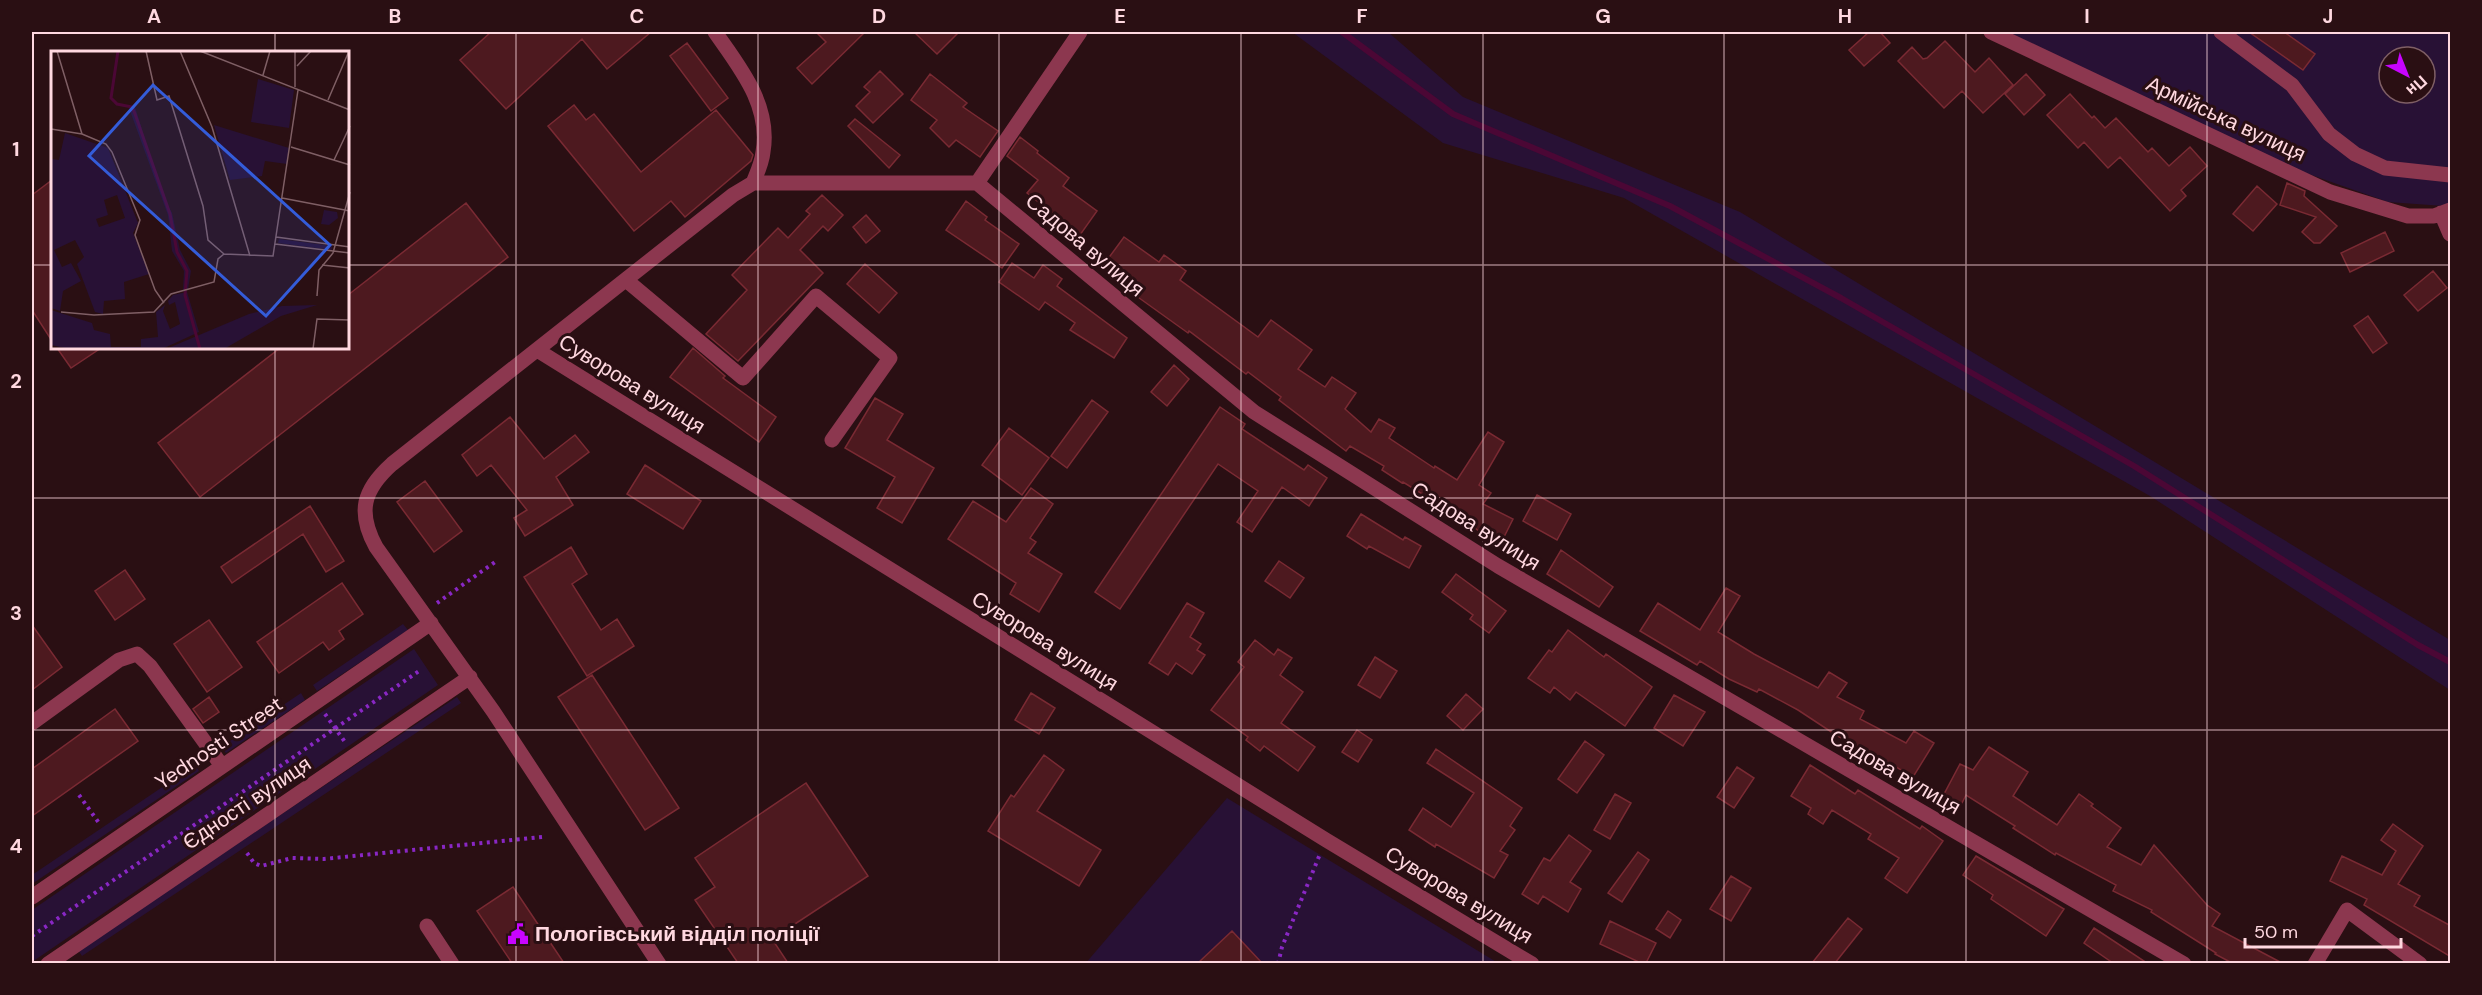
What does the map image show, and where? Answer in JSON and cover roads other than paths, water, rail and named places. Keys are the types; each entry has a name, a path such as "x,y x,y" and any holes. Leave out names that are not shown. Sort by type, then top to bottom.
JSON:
{"street":[{"path":"715,32 743,71 760,104 765,134 763,154 753,183"},
{"path":"658,963 470,677 371,536 365,517 369,493 375,481 392,464 733,195 753,183 977,183 1080,32"},
{"name":"Армійська вулиця","path":"1991,32 2330,192 2408,216 2434,216 2446,212"},
{"path":"2221,32 2292,85 2329,134 2355,154 2385,168 2451,175"},
{"name":"Садова вулиця","path":"977,183 1254,412 1498,566 2184,963"},
{"path":"2446,212 2451,234"},
{"path":"626,280 743,378 816,296 890,358 832,440"},
{"name":"Суворова вулиця","path":"537,350 1326,840 1532,963"},
{"name":"Yednosti Street","path":"32,897 317,701 427,618"},
{"path":"32,723 119,660 137,654 150,666 222,766"},
{"name":"Єдності вулиця","path":"48,963 470,677"},
{"path":"2315,963 2347,910 2420,963"},
{"path":"427,926 452,963"}],"waterway":[{"path":"1342,32 1453,114 1670,206 1841,298 2134,466 2418,645 2450,662"}],"place":[{"name":"Пологівський відділ поліції","path":"518,934"}]}
